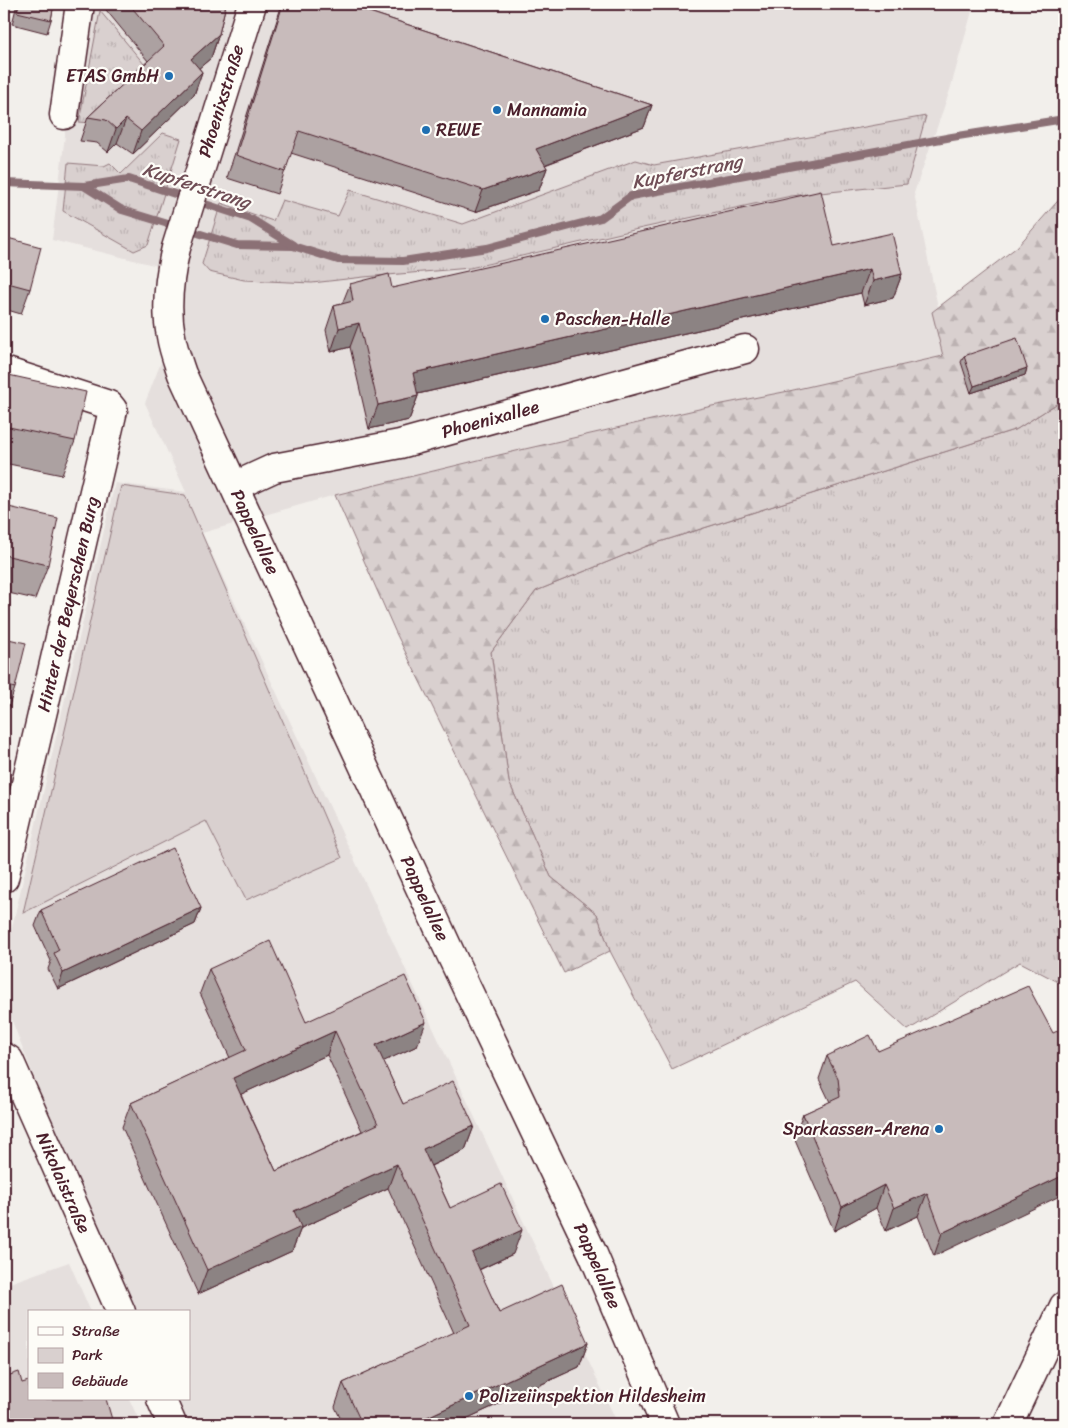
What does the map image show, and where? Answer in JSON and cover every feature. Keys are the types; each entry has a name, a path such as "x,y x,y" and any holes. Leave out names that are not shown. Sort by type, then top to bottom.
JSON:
{"main road":[{"path":"64,115 80,4"},
{"name":"Phoenixstraße","path":"182,374 171,337 167,294 170,269 252,4"},
{"name":"Phoenixallee","path":"234,486 274,468 400,444 745,349"},
{"name":"Hinter der Beyerschen Burg","path":"4,371 37,380 109,405 113,410 4,878"},
{"name":"Pappelallee","path":"182,374 457,968 593,1254 665,1424"},
{"name":"Nikolaistraße","path":"4,1056 9,1060 121,1310"},
{"path":"1008,1424 1064,1306"},
{"path":"161,1400 172,1424"}],"shaded area":[{"path":"80,4 974,4 950,90 914,193 938,307 933,312 943,356 499,455 335,495 202,533 615,1418 586,1424 180,1424 169,1400 190,1400 190,1310 128,1310 100,1247 4,1000 4,962 115,483 186,492 145,403 171,337 170,269 52,240 65,135 64,115"},
{"path":"69,1262 90,1310 28,1310 28,1400 129,1400 141,1424 4,1424 4,1285"}],"green space":[{"path":"100,11 149,70 92,123 79,122"},
{"path":"926,116 907,184 791,196 470,268 312,283 244,280 209,272 202,264 221,203 273,221 282,200 338,216 350,190 463,224 636,160 654,165"},
{"path":"163,133 181,139 148,245 134,251 63,211 68,163 104,166 110,163 121,174"},
{"path":"1064,194 1064,399 1017,429 647,546 536,591 491,652 509,782 551,877 597,914 610,951 564,973 395,631 335,495 712,406 789,391 943,356 932,312 1017,247"},
{"path":"1064,399 1064,985 1020,962 908,1030 855,982 672,1069 610,951 597,914 551,877 509,782 491,652 536,591 647,546 1017,429"},
{"path":"121,486 185,495 342,858 246,900 206,821 23,913"}],"building":[{"path":"19,4 54,4 51,20 17,12"},
{"name":"ETAS GmbH","path":"129,4 226,4 219,34 191,59 202,72 141,131 126,119 116,129 106,120 88,117 164,46"},
{"path":"283,4 345,4 652,105 536,149 547,168 483,190 299,131 285,172 236,155"},
{"name":"Paschen-Halle","path":"821,191 834,246 892,233 902,274 873,281 870,269 413,373 418,396 378,405 359,323 339,328 334,306 353,301 350,284 389,274 392,288"},
{"path":"4,237 41,247 30,289 4,282"},
{"path":"1017,338 1027,368 974,386 964,356"},
{"path":"4,374 86,392 75,441 4,426"},
{"path":"4,506 58,518 48,565 4,555"},
{"path":"4,638 26,643 15,688 4,685"},
{"path":"173,848 201,908 63,973 54,953 59,950 41,910"},
{"path":"270,941 306,1022 405,976 426,1022 376,1045 403,1104 453,1081 474,1126 423,1149 450,1208 501,1184 522,1230 472,1253 499,1313 562,1284 588,1343 412,1424 362,1424 343,1383 470,1325 397,1164 294,1211 301,1227 207,1270 131,1103 246,1050 209,969","holes":["335,1031 378,1124 276,1171 233,1078"]},
{"name":"Sparkassen-Arena","path":"1028,986 1053,1033 1064,1028 1064,1175 942,1233 927,1193 894,1208 884,1185 842,1207 803,1114 840,1097 838,1078 827,1056 870,1035 878,1051"},
{"path":"19,1372 22,1383 28,1381 28,1400 106,1400 113,1423 4,1424 4,1377"}],"waterway":[{"name":"Kupferstrang","path":"4,183 84,186 122,210 237,245 293,246 338,260 403,261 487,248 601,218 631,196 952,137 1064,119"},
{"name":"Kupferstrang","path":"84,186 129,179 251,219 293,245"}],"place":[{"name":"ETAS GmbH","path":"169,76"},
{"name":"Mannamia","path":"497,110"},
{"name":"REWE","path":"426,130"},
{"name":"Paschen-Halle","path":"545,319"},
{"name":"Sparkassen-Arena","path":"939,1129"},
{"name":"Polizeiinspektion Hildesheim","path":"469,1396"}]}
